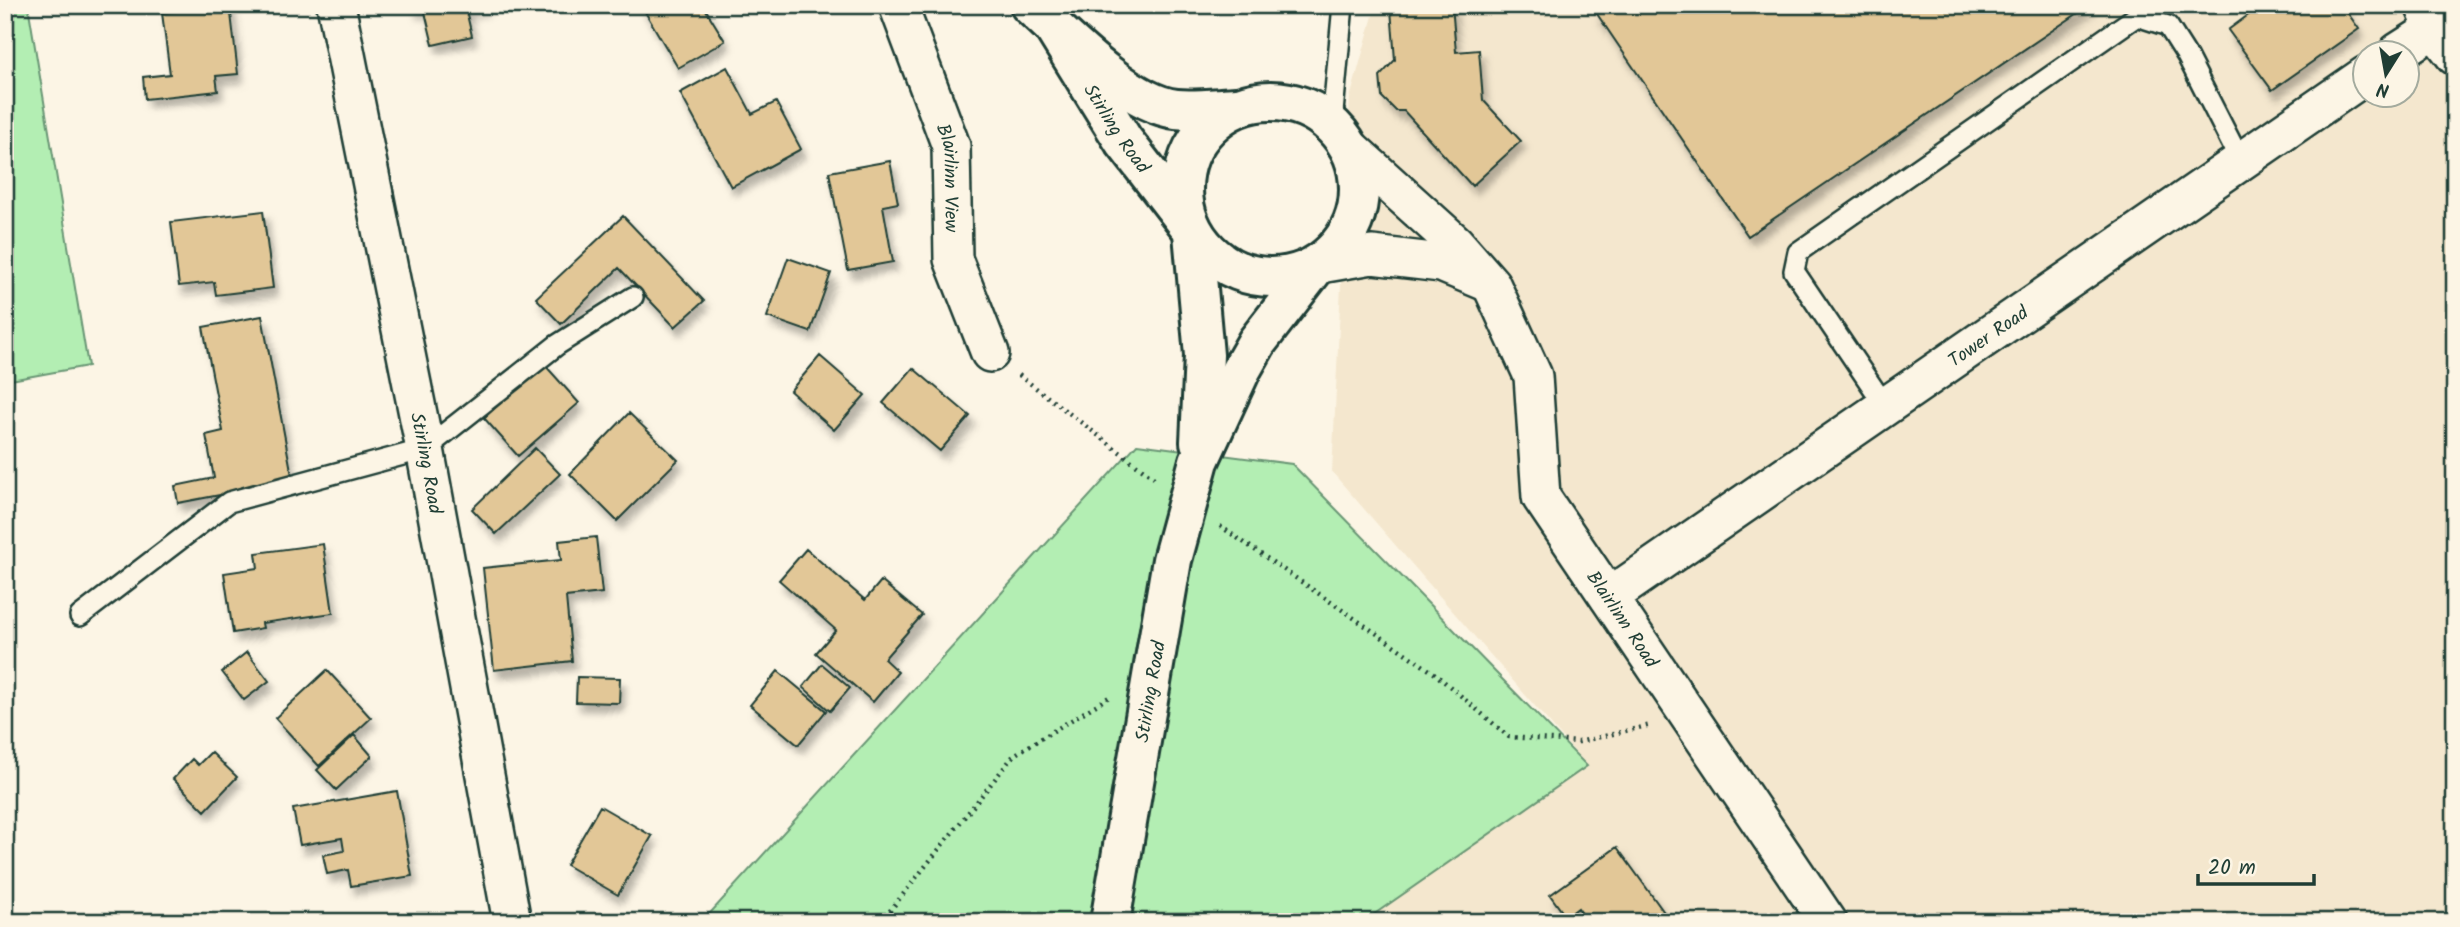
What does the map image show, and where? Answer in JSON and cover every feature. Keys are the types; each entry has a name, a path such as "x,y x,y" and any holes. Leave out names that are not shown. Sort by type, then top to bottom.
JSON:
{"main road":[{"name":"Stirling Road","path":"1041,15 1129,90 1150,102 1175,109 1236,107"},
{"name":"Stirling Road","path":"1041,15 1123,140 1192,231 1204,355 1199,461"},
{"path":"1268,100 1304,106 1341,136 1360,183 1356,217 1339,247 1318,265 1287,277 1247,275 1222,264 1192,231 1185,214 1182,181 1189,155 1209,125 1236,107 1268,100"},
{"name":"Stirling Road","path":"1110,922 1172,560 1199,461 1241,370 1257,342 1318,265"}],"street":[{"name":"Stirling Road","path":"336,5 425,449 512,922"},
{"name":"Blairlinn View","path":"898,5 951,146 953,259 990,353"},
{"name":"Tower Road","path":"1609,597 2352,84"},
{"name":"Blairlinn Road","path":"1341,136 1455,243 1491,284 1533,376 1541,497 1828,922"},
{"path":"1318,265 1372,255 1385,256 1441,264 1491,284"}],"lane":[{"path":"1341,136 1343,5"},
{"path":"1886,407 1794,271 1798,252 1990,118 2137,16 2168,26 2188,56 2240,160"},
{"path":"80,616 229,502 425,449 557,345 633,297"}],"path":[{"path":"990,353 1187,503 1434,673 1509,737 1580,742 1690,716"},
{"path":"881,922 1014,754 1154,669"}],"shaded area":[{"path":"1376,5 2455,5 2455,922 1363,922 1587,766 1332,472 1350,98"}],"green space":[{"path":"5,5 28,5 88,366 5,381"},
{"path":"1137,444 1292,464 1587,766 1363,922 702,922"}],"building":[{"path":"230,5 238,74 216,76 218,91 145,99 143,77 170,74 162,13"},
{"path":"412,5 487,5 466,10 472,36 433,45 424,8 413,10"},
{"path":"641,5 703,5 725,41 678,68"},
{"path":"1452,5 1456,52 1479,50 1483,100 1521,141 1472,186 1404,111 1396,111 1382,97 1380,76 1395,60 1391,9"},
{"path":"1603,5 2090,5 1748,236 1595,11"},
{"path":"2262,5 2342,5 2359,29 2272,90 2228,30"},
{"path":"727,67 752,114 776,102 801,149 731,187 680,93"},
{"path":"890,161 898,203 883,206 893,262 848,270 829,172"},
{"path":"263,211 273,288 216,295 214,282 179,286 171,222"},
{"path":"623,216 704,301 675,327 619,268 561,324 536,298"},
{"path":"788,258 831,273 810,332 767,317"},
{"path":"262,316 293,481 178,503 175,486 214,478 206,435 223,431 203,327"},
{"path":"820,356 865,395 834,430 790,391"},
{"path":"544,364 579,403 518,456 484,418"},
{"path":"913,368 970,416 940,451 883,403"},
{"path":"629,413 678,460 617,521 570,474"},
{"path":"535,448 560,474 496,534 472,509"},
{"path":"596,537 602,593 566,597 572,661 494,670 483,568 561,560 559,541"},
{"path":"323,544 333,613 262,623 263,628 233,633 224,573 258,568 256,553"},
{"path":"806,549 865,600 881,581 922,615 884,659 898,672 873,702 816,653 836,630 779,580"},
{"path":"247,652 269,681 244,700 222,672"},
{"path":"822,664 850,688 830,711 803,687"},
{"path":"327,670 371,718 319,766 275,718"},
{"path":"778,671 826,711 798,745 750,705"},
{"path":"577,677 620,678 619,703 576,702"},
{"path":"354,735 372,756 336,790 317,770"},
{"path":"211,752 237,777 205,811 173,779 192,759 198,765"},
{"path":"397,791 412,876 351,886 348,870 327,874 323,855 344,851 342,838 300,845 293,809"},
{"path":"600,806 652,836 618,895 566,865"},
{"path":"1617,847 1671,922 1588,922 1578,908 1566,917 1550,895"}]}
